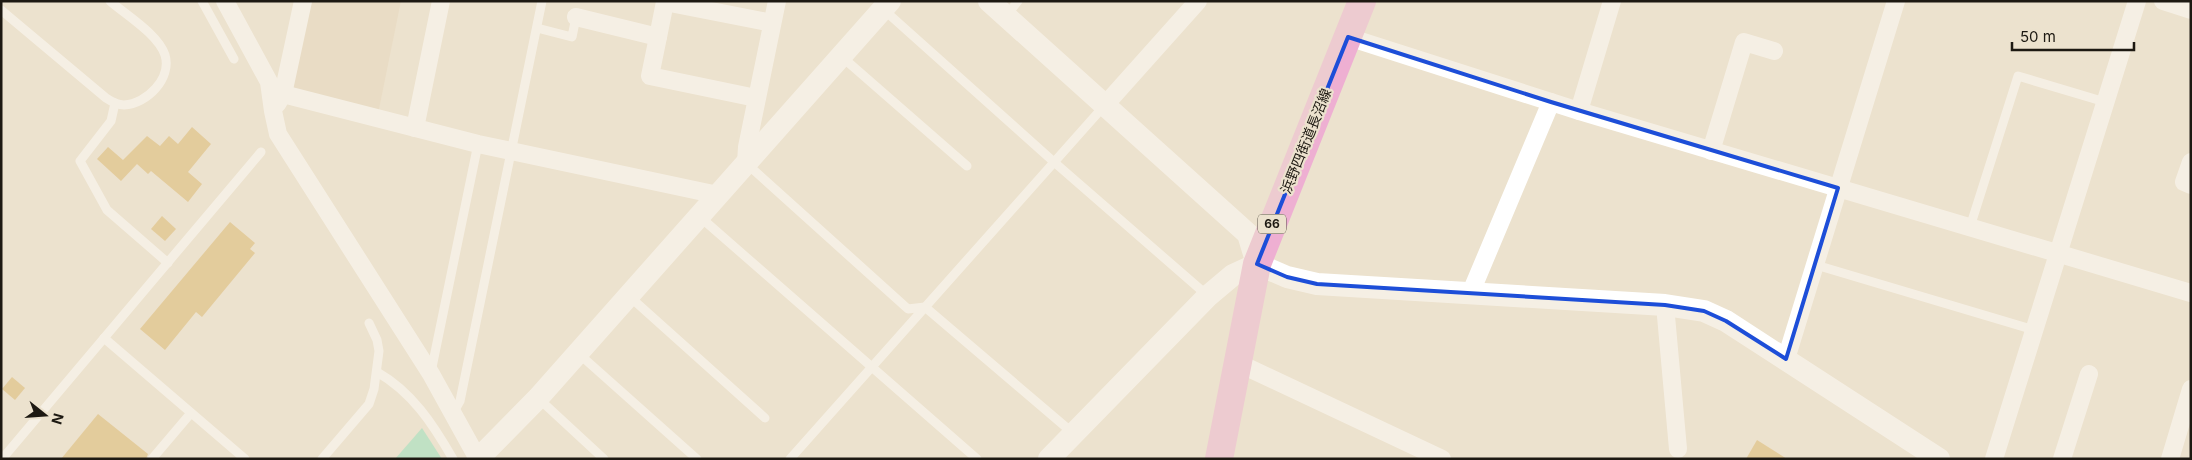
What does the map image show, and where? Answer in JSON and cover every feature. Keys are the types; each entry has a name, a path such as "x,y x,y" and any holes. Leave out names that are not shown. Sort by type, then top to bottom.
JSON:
{"main road":[{"name":"浜野四街道長沼線","path":"1219,459 1257,264 1362,1"}],"street":[{"path":"225,1 269,82 272,111 278,134 431,374 478,459 538,398 886,5"},
{"path":"272,111 283,94 303,1"},
{"path":"415,128 440,1"},
{"path":"746,163 746,147 777,1"},
{"path":"1105,105 1198,1"},
{"path":"1579,111 1612,1"},
{"path":"1786,360 1896,1"},
{"path":"1994,459 2137,1"},
{"path":"2163,1 2191,10"},
{"path":"756,98 650,76 665,2 772,23"},
{"path":"1004,6 1105,105 1248,234 1257,264"},
{"path":"576,17 658,37"},
{"path":"1348,37 1579,111 2191,293"},
{"path":"1711,151 1744,42 1774,51"},
{"path":"283,94 512,152 718,195"},
{"path":"1471,292 1551,102"},
{"path":"2191,162 2184,182 2191,185"},
{"path":"1049,459 1208,296 1232,275 1257,264 1301,282 1665,305 1704,311 1726,320 1939,459"},
{"path":"1665,305 1678,449"},
{"path":"1238,363 1442,459"},
{"path":"2062,459 2089,374"},
{"path":"2170,459 2191,389"}],"lane":[{"path":"1,10 115,103 124,105 147,98 163,78 166,68 165,55 157,40 110,1"},
{"path":"202,1 234,59"},
{"path":"452,415 460,401 542,1"},
{"path":"886,5 1054,162 1208,296"},
{"path":"537,28 572,37 576,17"},
{"path":"841,56 967,166"},
{"path":"1970,227 2018,76 2105,102"},
{"path":"115,103 111,121 80,161 107,210 168,263"},
{"path":"794,458 925,307 1105,105"},
{"path":"431,374 478,144"},
{"path":"2,459 262,152"},
{"path":"746,163 908,309 925,307 1074,434"},
{"path":"699,216 977,459"},
{"path":"1816,265 2034,330"},
{"path":"629,295 765,418"},
{"path":"322,459 369,404 377,372 379,351 377,340 369,323"},
{"path":"104,338 245,459"},
{"path":"578,353 696,459"},
{"path":"377,372 395,382 414,400 438,432 453,459"},
{"path":"538,398 604,459"},
{"path":"152,459 191,413"}],"highlighted area":[{"path":"1348,37 1551,102 1838,188 1786,359 1726,321 1704,311 1665,305 1317,284 1287,277 1257,264"}],"shaded area":[{"path":"311,1 401,1 378,114 292,92"}],"green space":[{"path":"422,428 442,459 395,459"}],"building":[{"path":"192,127 211,144 188,172 202,184 188,202 151,171 148,174 137,164 121,181 97,159 108,147 123,160 147,136 160,146 169,136 178,144"},
{"path":"162,216 176,229 165,241 151,229"},
{"path":"230,222 255,243 250,249 255,253 202,317 196,312 165,350 140,329"},
{"path":"12,377 25,388 15,400 2,389"},
{"path":"98,414 148,454 146,459 61,459"},
{"path":"1757,440 1787,459 1746,459"}]}
